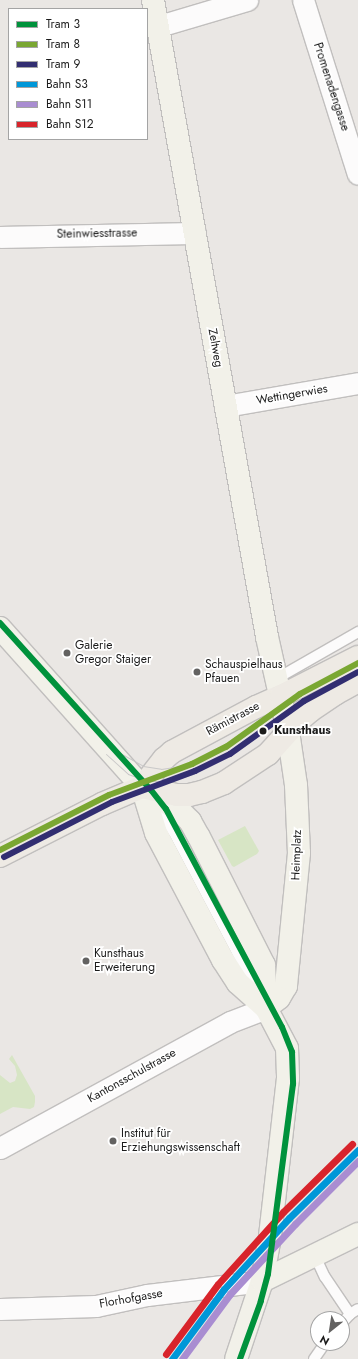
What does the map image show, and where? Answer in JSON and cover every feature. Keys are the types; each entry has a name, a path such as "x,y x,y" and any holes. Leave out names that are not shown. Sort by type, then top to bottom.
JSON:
{"main road":[{"name":"Rämistrasse","path":"0,856 102,804 142,787 164,759 172,752 256,707 279,687 358,657"},
{"path":"142,787 176,795 189,795 202,792 224,783 268,754 288,731 310,711 335,694 358,682"}],"street":[{"name":"Zeltweg","path":"153,0 159,26 267,637 279,687"},
{"path":"159,26 247,0"},
{"name":"Promenadengasse","path":"303,0 358,174"},
{"name":"Steinwiesstrasse","path":"0,237 195,232"},
{"name":"Wettingerwies","path":"225,406 358,383"},
{"path":"0,628 142,787 181,812 200,837 264,965 266,1008"},
{"name":"Heimplatz","path":"266,1008 279,998 286,986 299,853 298,805 288,731 279,687"},
{"path":"142,787 156,833 223,960 238,983 266,1008 284,1039 289,1061 287,1091 270,1237 262,1281 236,1359"},
{"name":"Kantonsschulstrasse","path":"0,1148 230,1022 266,1008"},
{"path":"262,1281 358,1234"},
{"name":"Florhofgasse","path":"0,1309 96,1306 147,1296 262,1281"}],"lane":[{"path":"279,687 358,632"},
{"path":"315,1256 325,1277 354,1312"}],"green space":[{"path":"245,826 259,851 257,854 234,867 232,866 218,840"},
{"path":"12,1055 35,1096 34,1107 30,1109 13,1107 0,1114 0,1075 10,1083 15,1081 17,1075 15,1066 9,1059"}],"tram line":[{"name":"3","path":"0,623 151,790 166,809 282,1027 292,1052 293,1084 268,1274 261,1301 240,1359"},
{"name":"8","path":"0,850 109,795 192,764 226,747 300,694 358,663"},
{"name":"9","path":"4,857 112,802 195,771 230,754 304,701 358,672"},
{"path":"96,729 120,753 143,766 161,769 192,764"},
{"path":"106,754 128,774 147,781 170,781 193,774"}],"rail line":[{"name":"S12","path":"166,1354 218,1284 283,1212 352,1144"},
{"name":"S3","path":"172,1359 224,1289 289,1218 358,1150"},
{"name":"S11","path":"182,1359 230,1294 295,1224 358,1161"}],"place":[{"name":"Galerie Gregor Staiger","path":"67,653"},
{"name":"Schauspielhaus Pfauen","path":"197,672"},
{"name":"Kunsthaus","path":"263,731"},
{"name":"Kunsthaus Erweiterung","path":"86,961"},
{"name":"Institut für Erziehungswissenschaft","path":"113,1141"}]}
